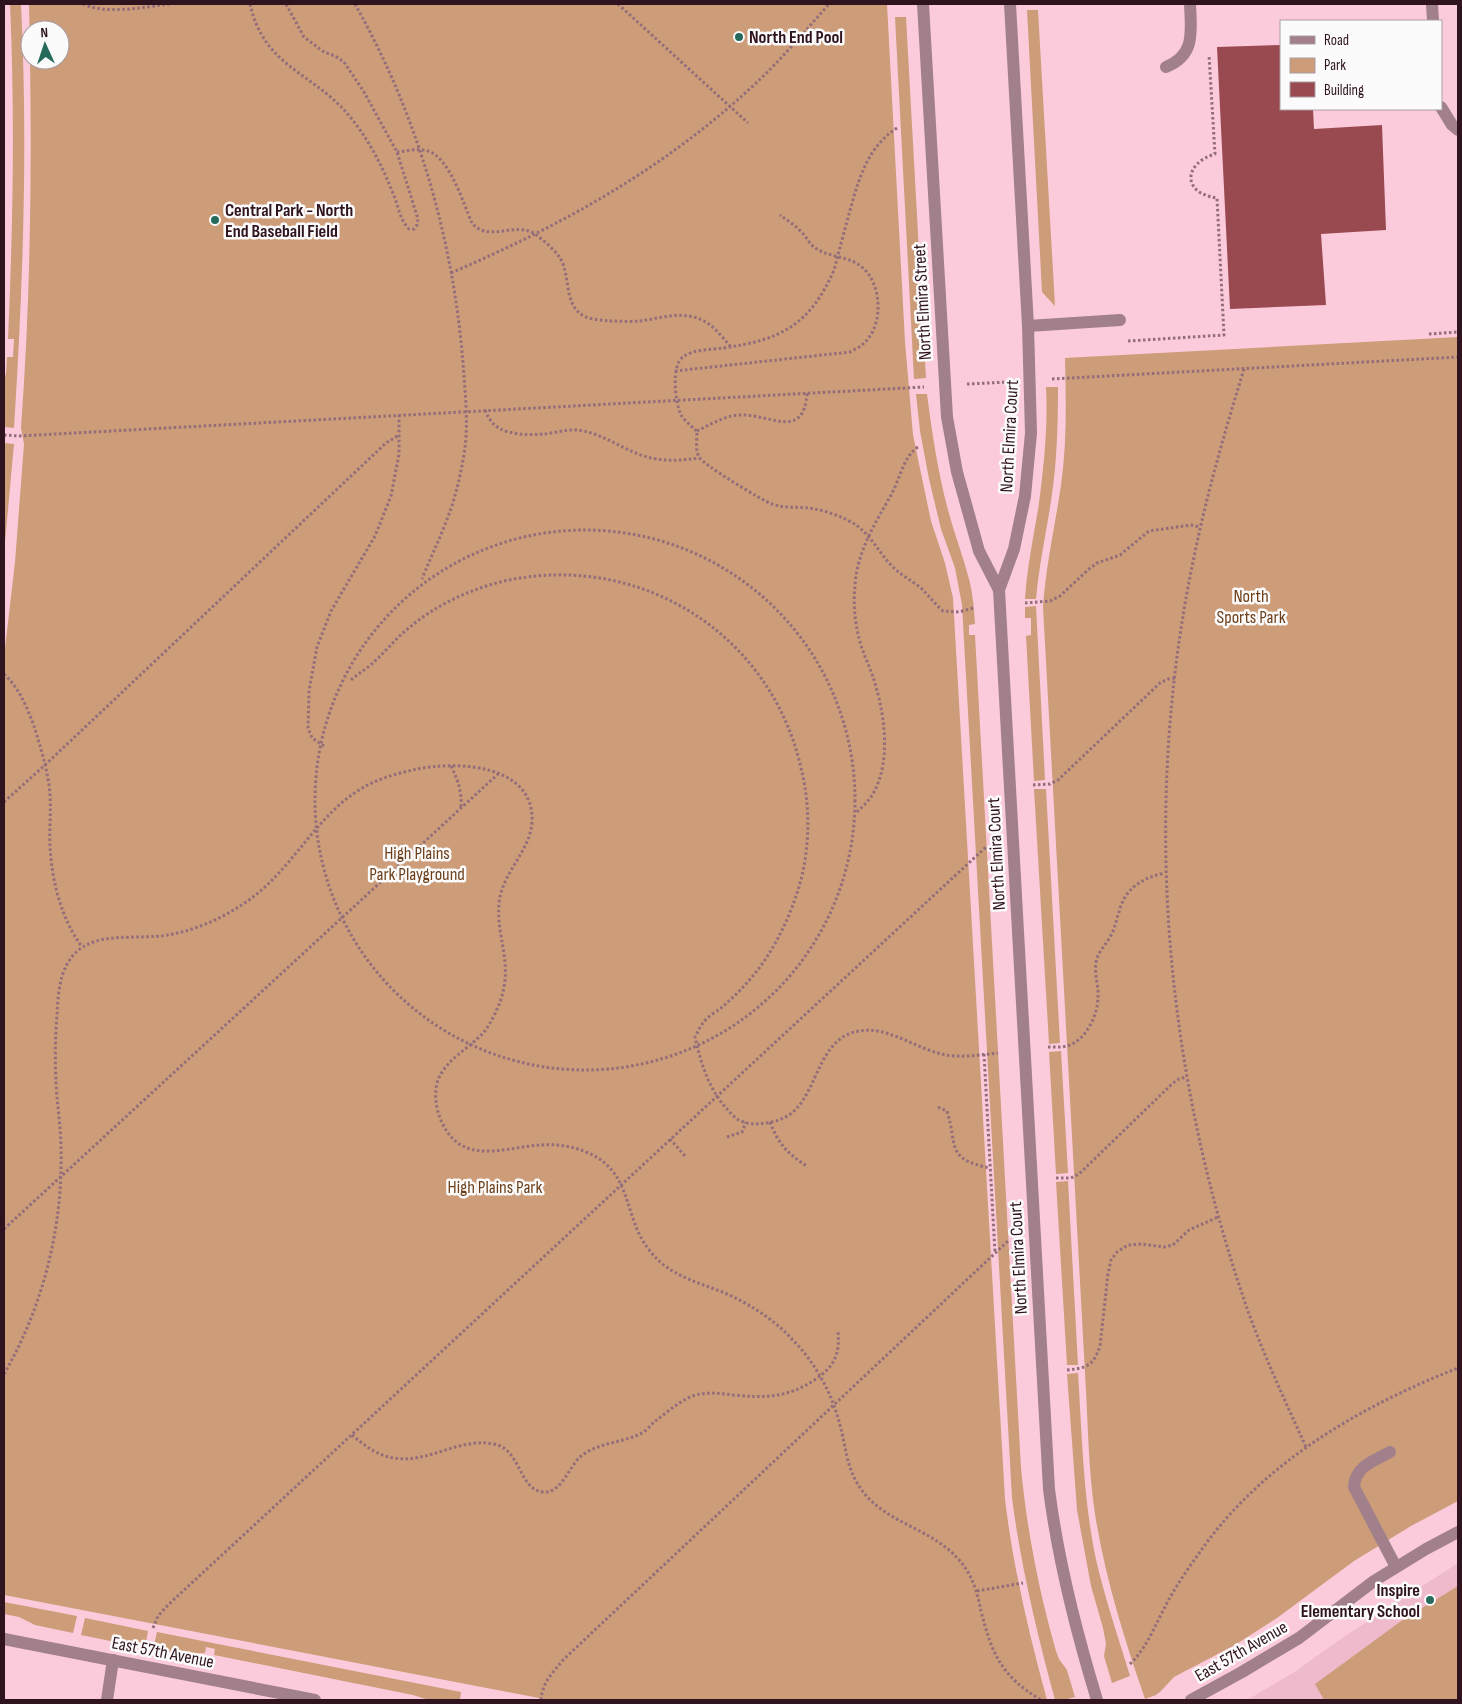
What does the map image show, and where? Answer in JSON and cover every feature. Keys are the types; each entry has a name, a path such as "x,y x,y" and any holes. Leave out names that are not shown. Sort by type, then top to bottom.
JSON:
{"street":[{"name":"North Elmira Street","path":"923,4 947,417 957,472 979,551 999,590"},
{"name":"North Elmira Court","path":"1010,4 1031,406 1029,462 1025,496 1014,549 999,590 1049,1489 1065,1581 1097,1700"},
{"path":"1166,67 1182,57 1188,47 1191,35 1190,4"},
{"path":"1432,4 1433,20"},
{"path":"1442,109 1452,125 1458,130"},
{"path":"1028,326 1120,320"},
{"path":"1390,1452 1359,1470 1354,1487 1396,1567"},
{"name":"East 57th Avenue","path":"1191,1700 1299,1638 1353,1596 1396,1567 1458,1532"},
{"name":"East 57th Avenue","path":"4,1639 315,1700"},
{"path":"107,1700 113,1660"}],"path":[{"path":"84,4 98,8 118,9 170,4"},
{"path":"250,4 253,20 261,36 272,50 346,112 361,132 376,157 392,191 404,224 409,229 414,229 418,219 397,152 364,92 344,62 336,56 319,49 304,36 286,4"},
{"path":"355,4 393,81 434,194 451,273 460,330 466,412 464,452 459,479 444,528 422,580"},
{"path":"618,4 748,123"},
{"path":"451,273 566,220 623,186 679,147 730,106 770,69 829,4"},
{"path":"1128,341 1224,335 1216,220 1217,198 1200,194 1190,180 1191,172 1196,164 1215,154 1209,54 1211,48"},
{"path":"697,431 682,417 679,410 675,371 678,362 684,356 695,352 760,342 794,326 809,313 834,270 861,172 878,144 887,134 897,128"},
{"path":"397,152 419,150 435,155 448,170 472,223 477,229 490,232 516,229 527,230 536,235 560,258 565,271 570,298 576,309 584,316 620,322 639,321 677,314 691,316 705,321 731,347"},
{"path":"675,371 850,352 862,347 871,335 876,323 878,309 872,279 864,268 854,261 817,249 803,234 780,215"},
{"path":"1429,334 1458,332"},
{"path":"1046,380 1458,357"},
{"path":"1244,369 1221,444 1200,527 1186,596 1168,747 1165,873 1171,958 1186,1076 1218,1217 1250,1315 1266,1357 1306,1447"},
{"path":"959,385 1014,382"},
{"path":"4,435 19,436 928,386"},
{"path":"697,431 725,418 739,415 753,415 778,422 800,418 804,411 807,393"},
{"path":"485,410 489,420 497,428 509,432 543,434 576,430 593,433 639,454 660,460 677,461 699,458"},
{"path":"324,746 312,738 308,728 309,691 316,647 331,611 362,560 391,496 396,474 400,415"},
{"path":"697,431 696,445 699,458 710,467 772,504 784,507 814,509 856,525 868,535 895,570 920,588 943,611 959,612 974,608"},
{"path":"4,802 379,450 399,435"},
{"path":"856,812 874,793 878,783 884,753 885,735 878,696 859,641 854,603 857,568 868,535 897,485 907,458 918,446"},
{"path":"1025,603 1050,601 1060,596 1088,568 1120,555 1149,531 1191,526 1200,527"},
{"path":"347,687 359,649 390,610 422,580 468,555 524,536 583,530 613,531 669,543 698,554 723,568 772,604 809,647 836,698 854,770 856,812 851,858 844,884 822,935 786,983 768,1001 746,1018 716,1036 695,1037 686,1040"},
{"path":"350,680 376,660 412,625 434,610 464,595 508,580 534,576 588,576 647,590 676,603 701,618 725,637 747,658 764,679 791,730 799,757 808,806 805,860 798,890 776,940 762,964 745,985 704,1021 695,1037 703,1070 717,1095 734,1117 741,1121 760,1124 780,1120 795,1110 803,1101 817,1070 836,1043 846,1035 857,1031 883,1032 938,1053 952,1056 998,1053"},
{"path":"4,674 20,695 29,713 45,765 49,786 50,846 57,894 72,934 82,947"},
{"path":"1033,785 1050,784 1058,780 1160,684 1168,679 1175,678"},
{"path":"328,898 320,862 317,828 317,782 324,746 332,722"},
{"path":"450,766 458,783 462,798 461,807"},
{"path":"4,1374 30,1320 45,1275 59,1208 61,1146 55,1052 58,997 62,977 67,963 73,954 94,941 109,938 168,936 215,920 241,905 263,889 281,872 332,812 342,802 366,786 400,773 427,768 450,766 498,773 510,778 522,787 532,811 532,825 524,849 503,884 499,898 506,976 502,996 485,1031 446,1065 439,1076 436,1089 437,1106 442,1123 450,1136 460,1146 473,1150 494,1151 536,1145 571,1146 588,1152 602,1160 622,1184 632,1221 640,1237 662,1263 677,1275 726,1294 768,1317 799,1346 820,1376 834,1404 840,1422 848,1463 855,1480 866,1496 880,1510 923,1531 940,1542 965,1568 976,1591 993,1652 1012,1679 1041,1700"},
{"path":"4,1229 498,773"},
{"path":"153,1628 158,1616 168,1605 986,848"},
{"path":"1048,1048 1064,1047 1075,1043 1091,1024 1098,998 1095,972 1096,962 1100,951 1116,924 1124,897 1132,887 1141,881 1165,873"},
{"path":"334,913 341,929"},
{"path":"450,1040 485,1055 524,1063 556,1067 578,1066"},
{"path":"984,1054 995,1253"},
{"path":"1056,1178 1071,1178 1079,1174 1173,1083 1186,1076"},
{"path":"938,1107 947,1111 953,1143 958,1154 964,1161 990,1168"},
{"path":"727,1137 742,1132 746,1122"},
{"path":"770,1122 776,1139 796,1159 808,1167"},
{"path":"670,1139 686,1156"},
{"path":"1067,1370 1090,1365 1096,1357 1100,1346 1108,1274 1111,1260 1117,1252 1128,1245 1141,1244 1164,1247 1174,1245 1189,1230 1218,1217"},
{"path":"541,1700 542,1692 550,1675 564,1659 1008,1241"},
{"path":"352,1434 366,1446 394,1458 423,1456 472,1443 484,1442 498,1445 508,1451 524,1478 532,1487 542,1492 552,1491 560,1484 572,1465 581,1456 592,1449 641,1434 689,1398 717,1393 759,1397 777,1396 798,1390 820,1376 833,1361 839,1348 838,1331"},
{"path":"1130,1664 1138,1656 1168,1600 1203,1547 1247,1498 1306,1447 1388,1400 1458,1368"},
{"path":"976,1591 1023,1583"}],"shaded area":[{"name":"Inspire Elementary School","path":"1458,1563 1458,1700 1247,1700 1293,1673 1345,1636"}],"green space":[{"path":"10,4 21,4 20,70 23,70 24,163 20,322 14,428 4,427 4,381 7,357 13,357 14,339 8,339 13,171"},
{"name":"High Plains Park","path":"29,4 887,4 905,342 913,435 931,521 945,563 953,598 1005,1499 1012,1550 1022,1600 1047,1700 549,1700 4,1595 4,657 15,562 24,444 21,428 30,244 30,70 70,70 70,20 29,20"},
{"path":"1027,10 1038,10 1055,306 1042,292"},
{"path":"895,17 906,17 926,378 914,379"},
{"name":"North Sports Park","path":"1458,337 1458,1501 1411,1526 1354,1561 1277,1618 1235,1645 1174,1677 1156,1695 1145,1699 1104,1561 1095,1514 1090,1461 1043,607 1048,561 1063,469 1066,422 1065,358"},
{"path":"1046,387 1058,387 1055,472 1036,599 1025,599 1044,460"},
{"path":"916,394 927,394 941,481 950,519 969,579 973,601 975,624 969,625 969,635 975,635 1021,1468 1030,1538 1044,1606 1056,1651 1067,1670 1075,1697 1063,1700 1055,1700 1042,1650 1025,1575 1012,1498 962,605 955,568 941,529 929,479 920,431"},
{"path":"4,443 14,444 4,553"},
{"path":"1036,606 1045,780 1034,781 1026,636 1031,635 1031,618 1025,618 1025,607"},
{"path":"1034,789 1046,789 1060,1043 1049,1044"},
{"path":"1061,1051 1068,1173 1056,1174 1049,1052"},
{"path":"1068,1181 1078,1365 1067,1365 1056,1182"},
{"path":"1078,1373 1091,1532 1103,1586 1130,1676 1112,1683 1104,1656 1106,1644 1091,1586 1077,1510 1067,1374"},
{"name":"Inspire Elementary School","path":"1458,1586 1458,1700 1324,1700 1315,1684 1404,1619"},
{"path":"4,1602 77,1616 73,1633 35,1625 19,1617 4,1614"},
{"path":"85,1618 148,1631 145,1648 81,1635"},
{"path":"157,1632 461,1692 460,1700 429,1700 413,1695 214,1655 215,1649 206,1647 205,1653 180,1654 153,1649"}],"building":[{"path":"1280,45 1280,110 1313,110 1314,129 1382,125 1386,230 1321,234 1326,305 1230,309 1217,47"}],"place":[{"name":"North End Pool","path":"739,37"},
{"name":"Central Park - North End Baseball Field","path":"215,220"},
{"name":"Inspire Elementary School","path":"1430,1600"}],"park label":[{"name":"High Plains Park Playground","path":"417,863"}]}
